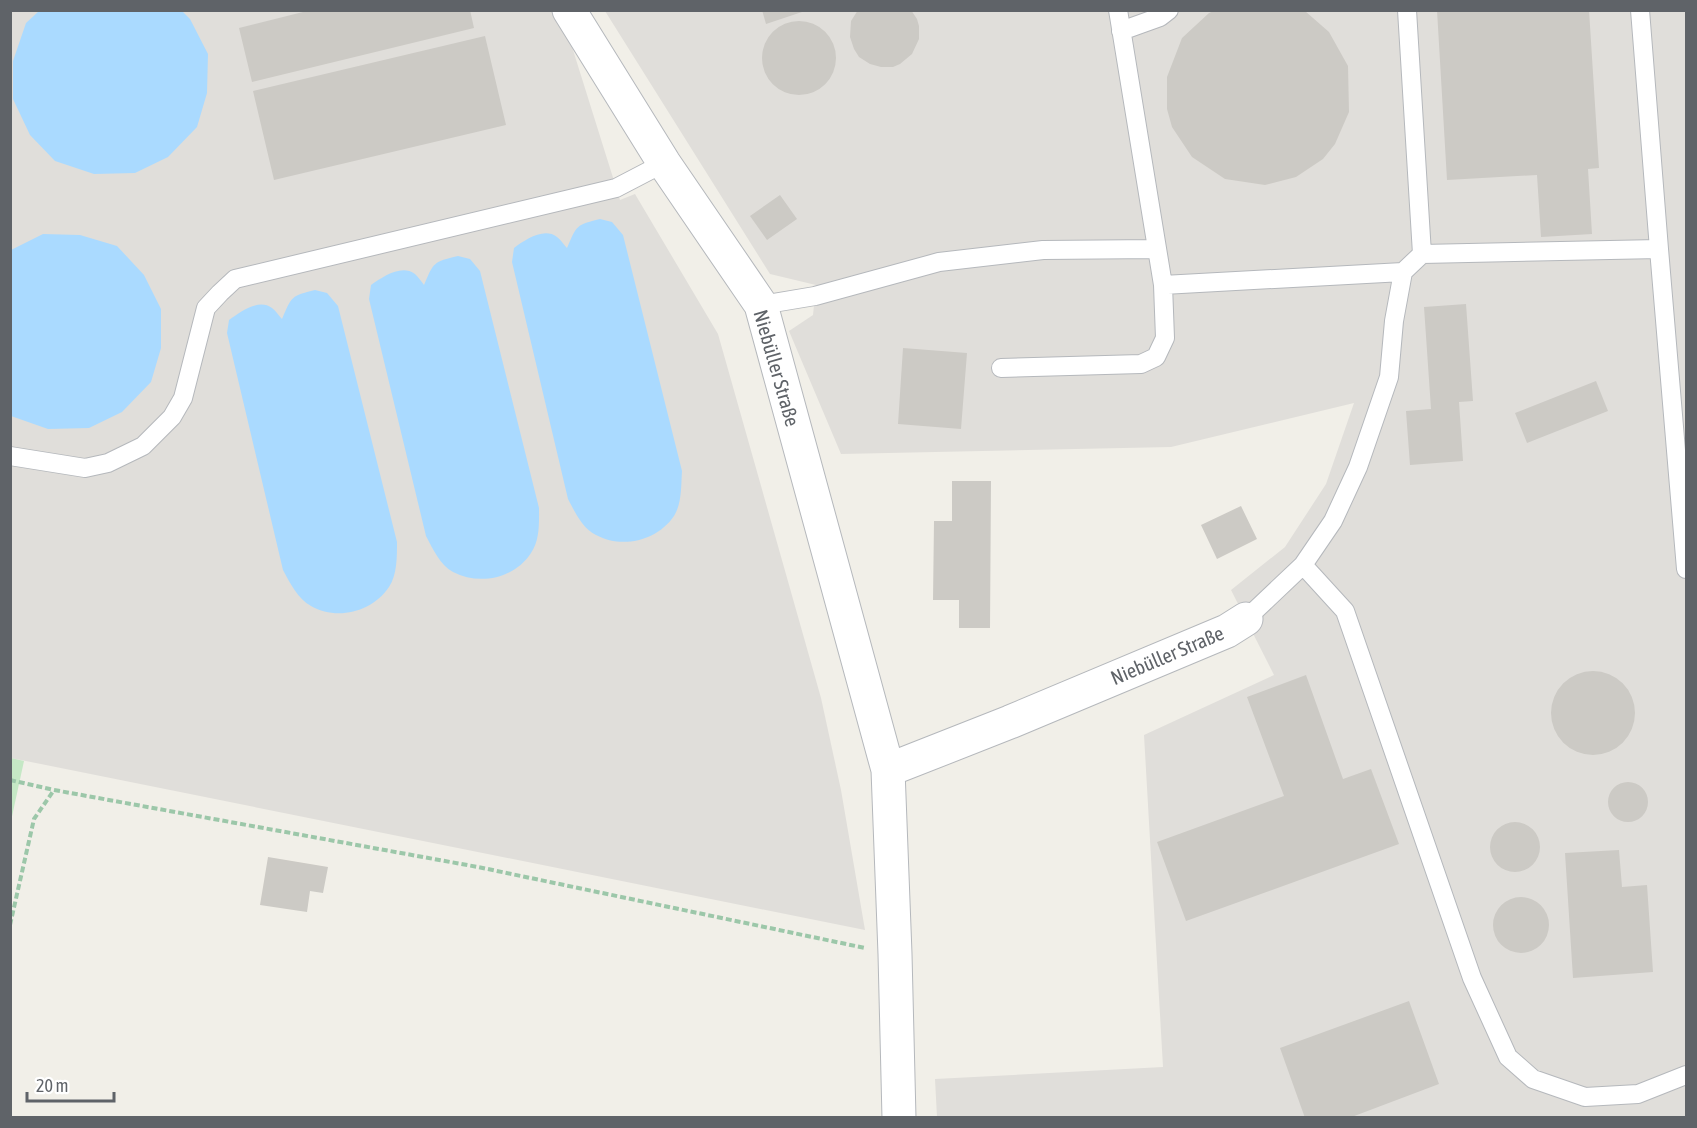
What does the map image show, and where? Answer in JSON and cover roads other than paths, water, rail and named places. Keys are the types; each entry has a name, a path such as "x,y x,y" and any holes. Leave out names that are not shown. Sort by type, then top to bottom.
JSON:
{"street":[{"name":"Niebüller Straße","path":"568,10 664,163 760,305 888,770 899,1118"},
{"name":"Niebüller Straße","path":"888,770 1010,722 1227,630 1246,619"}],"lane":[{"path":"1001,368 1141,364 1156,357 1165,338 1163,285 1118,10"},
{"path":"1121,31 1160,17 1169,10"},
{"path":"1407,10 1422,254"},
{"path":"1640,10 1686,569"},
{"path":"10,456 85,468 108,464 143,446 172,417 183,398 206,308 235,279 616,188 664,163"},
{"path":"760,305 816,296 939,262 1043,250 1156,249"},
{"path":"1246,619 1303,565 1333,521 1358,467 1389,377 1394,321 1403,272 1422,254 1659,249"},
{"path":"1163,285 1403,272"},
{"path":"1303,565 1346,611 1472,978 1508,1057 1533,1079 1585,1097 1638,1094 1686,1075"}],"water":[{"path":"39,11 182,11 190,19 208,54 207,93 197,127 168,157 135,173 94,174 55,161 30,135 13,99 13,61 26,23"},
{"path":"600,219 612,222 623,235 682,471 680,500 674,516 667,525 649,537 628,542 606,539 591,532 579,519 568,499 512,262 514,248 529,238 546,233 552,234 567,248 578,227"},
{"path":"43,234 80,235 117,246 144,275 161,309 161,348 151,382 122,412 89,428 48,429 11,416 11,250"},
{"path":"458,256 470,259 480,271 539,508 537,537 531,553 524,562 506,574 485,579 463,576 448,569 437,556 426,536 369,299 371,285 387,275 398,271 410,271 424,285 435,264"},
{"path":"315,290 327,293 338,306 397,542 397,560 389,587 373,603 353,612 321,611 306,603 283,570 227,333 229,320 244,310 256,305 267,305 282,319 293,298"}]}
